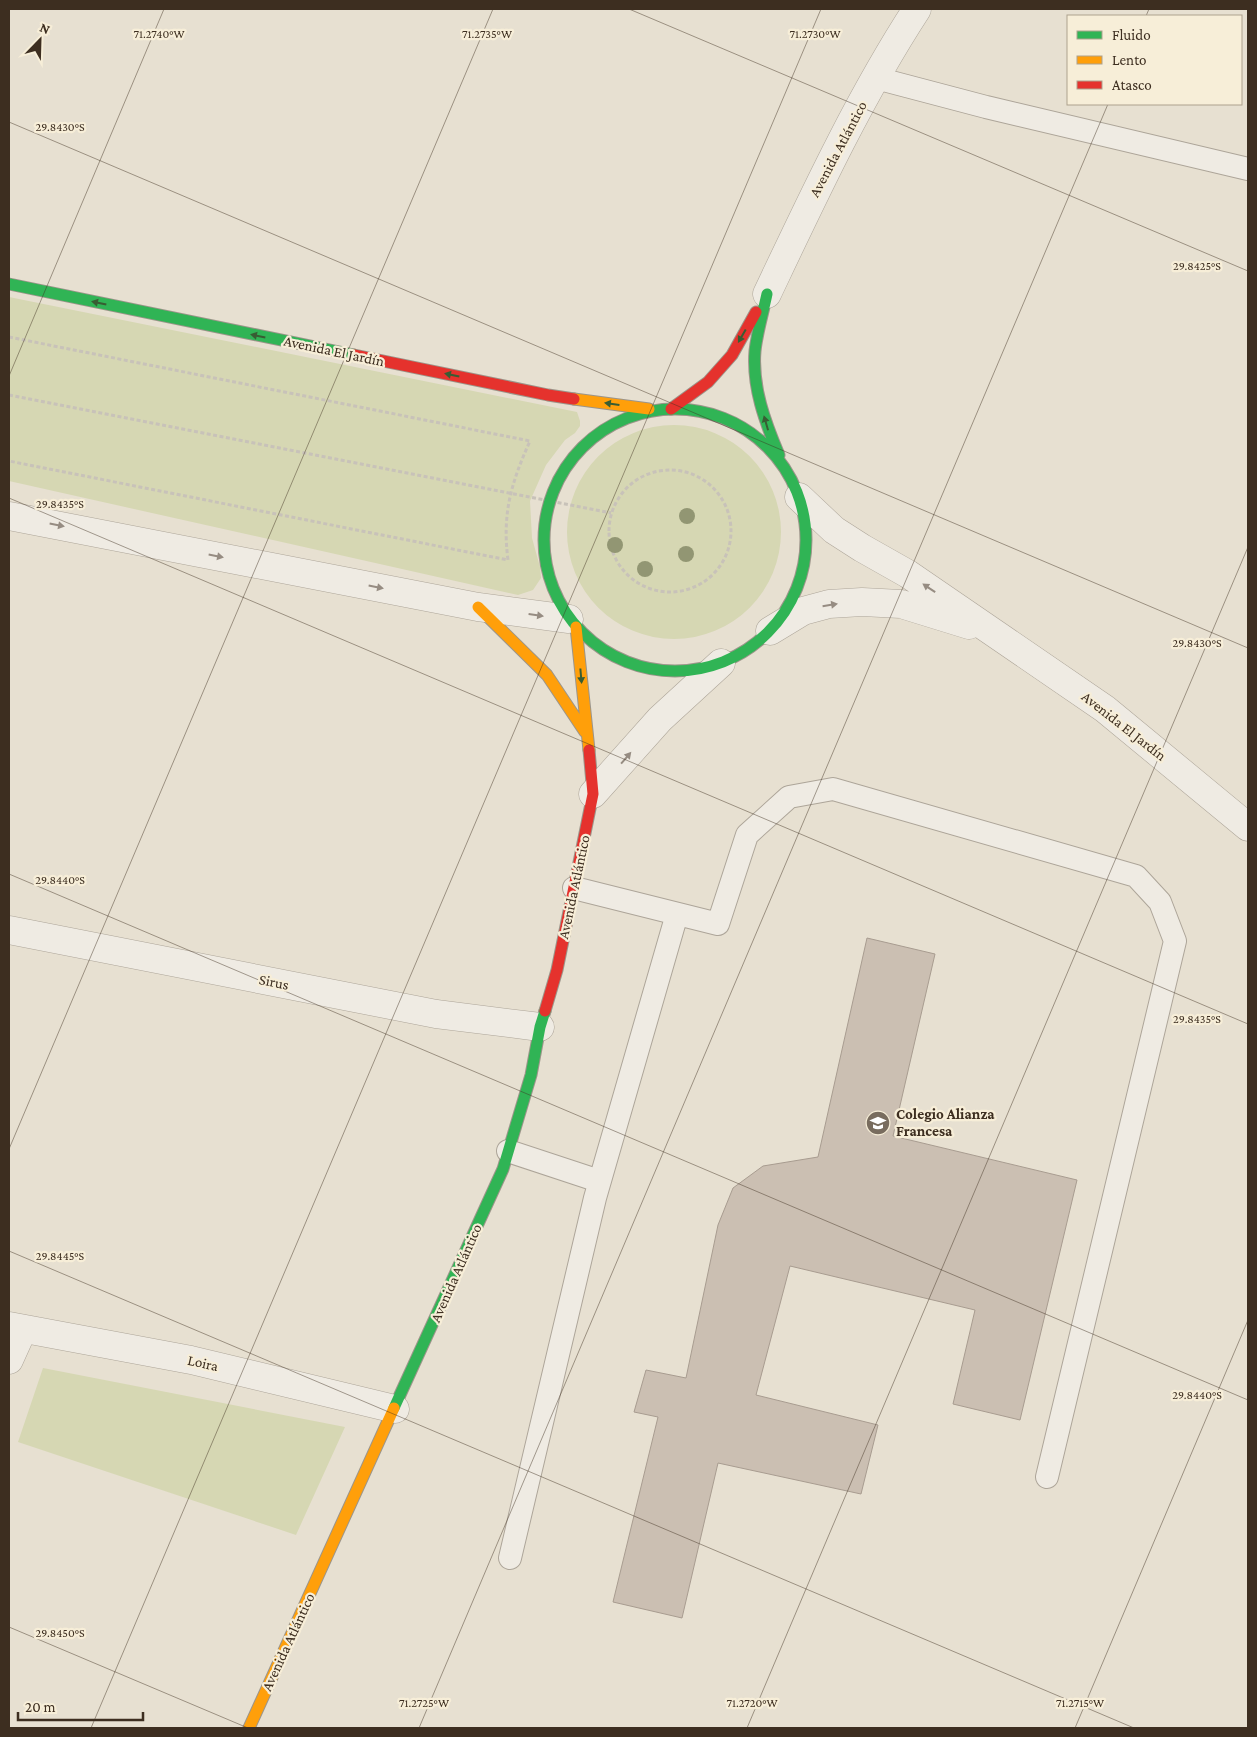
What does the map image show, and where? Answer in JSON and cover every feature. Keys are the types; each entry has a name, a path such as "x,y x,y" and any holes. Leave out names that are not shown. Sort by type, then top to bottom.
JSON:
{"street":[{"name":"Avenida Atlántico","path":"666,410 708,382 732,355 767,294 821,181 876,78 896,41 917,9"},
{"name":"Avenida El Jardín","path":"9,284 548,395 711,414 740,427 764,444 784,468"},
{"name":"Avenida Atlántico","path":"767,294 755,351 757,386 767,428 784,468"},
{"path":"666,410 622,420 589,441 563,470 547,507 543,546 551,584 573,623 607,652 644,668 683,671 721,663 748,650 770,632 791,602 804,568 806,532 798,497 784,468"},
{"name":"Avenida El Jardín","path":"798,497 834,530 908,574 1105,709 1248,827"},
{"path":"9,516 478,607 573,623"},
{"name":"Avenida El Jardín","path":"770,632 803,611 829,604 862,602 901,604 1003,639"},
{"path":"478,607 547,675 587,735"},
{"name":"Avenida Atlántico","path":"249,1728 503,1169 531,1075 540,1026 557,970 594,794 573,623"},
{"name":"Avenida Atlántico","path":"594,794 660,718 721,663"},
{"name":"Sirus","path":"9,930 436,1014 540,1026"},
{"path":"9,1360 16,1328"},
{"name":"Loira","path":"16,1328 191,1360 395,1409"}],"lane":[{"path":"876,78 996,109 1248,168"},
{"path":"574,888 718,924 747,835 789,797 833,789 1136,876 1160,902 1176,941 1047,1477"},
{"path":"510,1558 599,1181 677,914"},
{"path":"508,1151 599,1181"}],"path":[{"path":"9,337 530,441 517,469 506,508 508,560 9,461"},
{"path":"9,396 611,513"},
{"path":"673,470 694,474 712,486 725,503 731,523 730,544 722,564 708,579 691,589 671,592 653,590 635,582 621,568 612,551 608,532 611,513 619,495 633,482 652,472 673,470"}],"green space":[{"path":"9,297 577,412 580,426 575,433 565,440 546,465 530,501 532,538 541,578 533,590 518,595 9,481"},
{"path":"674,425 695,427 715,433 742,449 757,464 773,491 779,511 781,532 779,553 773,573 757,600 742,615 715,631 695,637 674,639 653,637 633,631 606,615 591,600 575,573 569,553 567,532 569,511 575,491 591,464 606,449 633,433 653,427"},
{"path":"43,1368 345,1427 296,1535 18,1442"}],"building":[{"path":"867,938 935,954 893,1136 1077,1180 1020,1420 953,1404 975,1310 790,1266 756,1395 878,1425 861,1494 718,1463 682,1618 613,1602 658,1417 634,1412 646,1370 686,1378 718,1225 733,1188 763,1166 818,1157"}],"traffic: fast":[{"path":"9,284 354,355"},
{"path":"767,294 755,351 756,378 764,417 779,455"},
{"path":"675,409 700,412 725,419 748,431 776,457 784,467 796,490 803,515 806,540 803,565 796,590 784,613 758,641 748,649 725,661 700,668 675,671 650,668 625,661 602,649 574,623 566,613 554,590 547,565 544,540 547,515 554,490 566,467 592,439 602,431 625,419 650,412 675,409"},
{"path":"394,1408 503,1169 531,1075 545,1011"}],"traffic: slow":[{"path":"574,399 649,409"},
{"path":"478,607 547,675 585,732"},
{"path":"576,627 589,750"},
{"path":"249,1728 394,1408"}],"traffic: jam":[{"path":"671,409 708,382 732,355 756,312"},
{"path":"354,355 574,399"},
{"path":"545,1011 557,970 593,794 589,750"}],"place":[{"name":"Colegio Alianza Francesa","path":"878,1123"}]}
